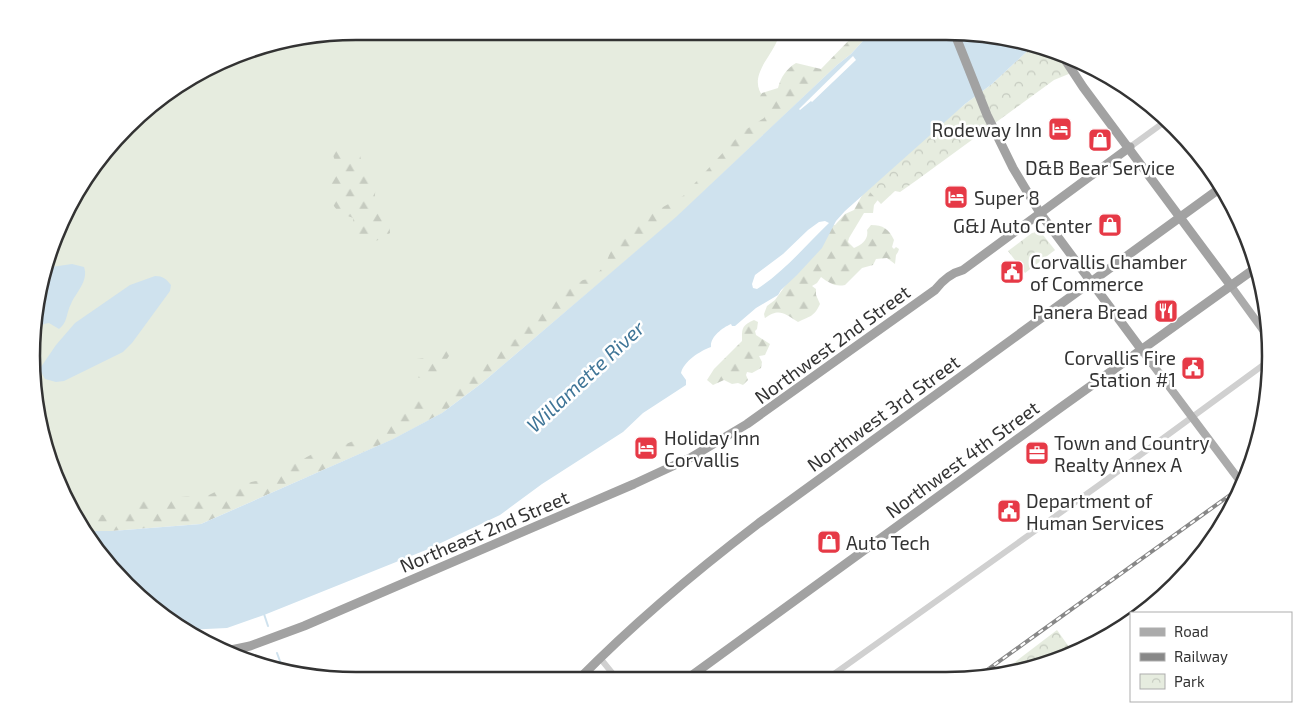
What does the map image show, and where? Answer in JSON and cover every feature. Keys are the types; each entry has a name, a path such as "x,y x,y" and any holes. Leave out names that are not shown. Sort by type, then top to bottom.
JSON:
{"highway":[{"path":"958,41 1004,153 1040,213 1141,349"},
{"path":"1069,65 1103,115 1130,148 1231,286"},
{"name":"Northwest 2nd Street","path":"747,424 1130,148"},
{"name":"Northwest 3rd Street","path":"586,672 661,601 724,550 1216,191"},
{"name":"Northwest 4th Street","path":"697,672 1141,349 1250,272"},
{"name":"Northeast 2nd Street","path":"237,649 250,646 304,626 634,484 690,458 747,424"}],"main road":[{"path":"1231,286 1260,325"},
{"path":"1141,349 1238,478"}],"street":[{"name":"Northwest 2nd Street","path":"1130,148 1161,125"},
{"path":"835,672 1262,366"},
{"path":"600,658 611,672"}],"green space":[{"path":"356,40 778,40 762,67 758,83 759,90 763,96 782,117 442,413 393,439 274,491 92,530 73,496 57,458 46,418 40,356 43,315 51,274 64,235 93,180 118,148 148,118 180,93 235,64 274,51 315,43"},
{"path":"849,40 864,40 677,217 482,383 442,413 393,439 201,524 92,531 82,514 128,514 128,503 145,501 149,503 186,496 207,496 223,488 261,480 282,469 292,459 305,458 318,451 334,449 370,434 378,424 397,418 422,399 433,401 461,380 466,372 496,346 502,342 516,339 522,334 524,324 532,314 549,300 583,280 593,278 606,264 612,246 634,225 642,214 663,207 683,196 742,132 764,118 767,111 764,109 760,110 758,103 762,93 778,88 782,77 789,68 796,63 821,69"},
{"path":"1028,51 1078,69 1054,80 900,192 895,191 881,204 868,190 965,104 992,84"},
{"path":"965,106 877,201 874,205 873,213 864,213 849,238 848,242 854,248 864,241 867,236 867,230 871,225 885,228 894,240 892,247 899,249 895,264 887,258 876,259 873,265 862,268 845,285 832,284 821,277 812,286 816,289 816,295 820,304 811,316 798,322 778,312 765,318 764,314 767,306 775,300 828,226 835,225 845,214 854,210 865,190 957,110"},
{"path":"334,147 357,148 364,173 375,187 376,204 389,224 390,233 381,239 367,241 358,238 353,234 353,218 341,214 329,198 322,178 335,169 332,152"},
{"path":"1037,232 1043,235 1055,250 1025,273 1008,251 1032,233"},
{"path":"754,320 758,322 755,331 756,335 770,344 765,355 759,356 762,362 761,368 752,373 747,372 748,380 743,385 738,383 732,384 724,380 713,385 707,380 714,369 742,341 744,326"},
{"path":"442,349 447,350 449,356 436,375 419,378 413,373 411,363 414,359 427,357"},
{"path":"1057,630 1069,647 1048,655 1011,665"}],"water":[{"name":"Willamette River","path":"864,40 967,41 1008,46 1028,51 845,211 836,221 822,248 778,295 756,308 735,326 731,324 720,330 712,340 711,347 697,354 685,364 681,373 686,380 686,385 643,413 623,432 542,484 500,515 426,550 264,615 227,628 197,629 180,619 148,594 118,564 93,532 201,524 393,439 442,413 482,383 676,217 851,54","holes":["825,221 829,223 767,282 757,289 753,288 752,284 755,275 783,254 819,222"]},
{"path":"72,264 84,267 85,272 83,282 69,307 64,323 59,329 49,323 42,326 46,294 53,267"},
{"path":"155,276 162,277 171,285 170,291 132,343 123,352 64,381 56,382 45,379 41,371 41,367 56,345 75,323 130,285"}],"pier":[{"path":"853,56 856,60 812,102 799,109"}],"waterway":[{"path":"264,614 268,626"},
{"path":"277,653 281,663"}],"railway":[{"path":"989,669 1229,496"}],"place":[{"name":"Rodeway Inn","path":"1060,129"},
{"name":"D&B Bear Service","path":"1100,140"},
{"name":"Super 8","path":"956,197"},
{"name":"G&J Auto Center","path":"1110,225"},
{"name":"Corvallis Chamber of Commerce","path":"1012,272"},
{"name":"Panera Bread","path":"1166,311"},
{"name":"Corvallis Fire Station #1","path":"1193,368"},
{"name":"Holiday Inn Corvallis","path":"646,448"},
{"name":"Town and Country Realty Annex A","path":"1037,453"},
{"name":"Department of Human Services","path":"1009,511"},
{"name":"Auto Tech","path":"829,542"}]}
